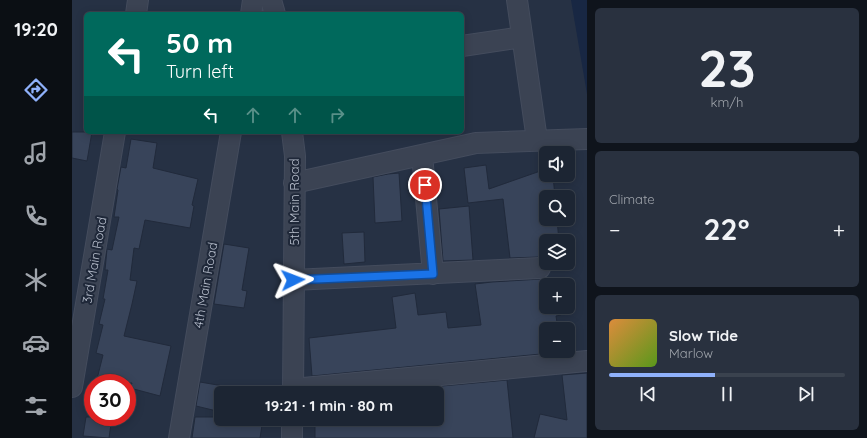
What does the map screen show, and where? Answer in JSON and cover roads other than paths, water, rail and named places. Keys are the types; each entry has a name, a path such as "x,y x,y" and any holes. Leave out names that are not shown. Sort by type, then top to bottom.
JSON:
{"street":[{"path":"136,12 138,0"},
{"path":"251,12 254,0"},
{"path":"271,0 274,12"},
{"path":"517,0 537,140"},
{"path":"464,46 522,37"},
{"name":"3rd Main Road","path":"72,387 116,134"},
{"name":"4th Main Road","path":"179,438 231,134"},
{"name":"5th Main Road","path":"292,134 295,156 293,386"},
{"path":"294,183 476,144 581,139"},
{"path":"422,155 433,274"},
{"path":"293,280 539,268"},
{"path":"342,386 587,361"},
{"path":"292,426 292,438"}],"water":[{"path":"571,0 587,0 587,94"}]}
